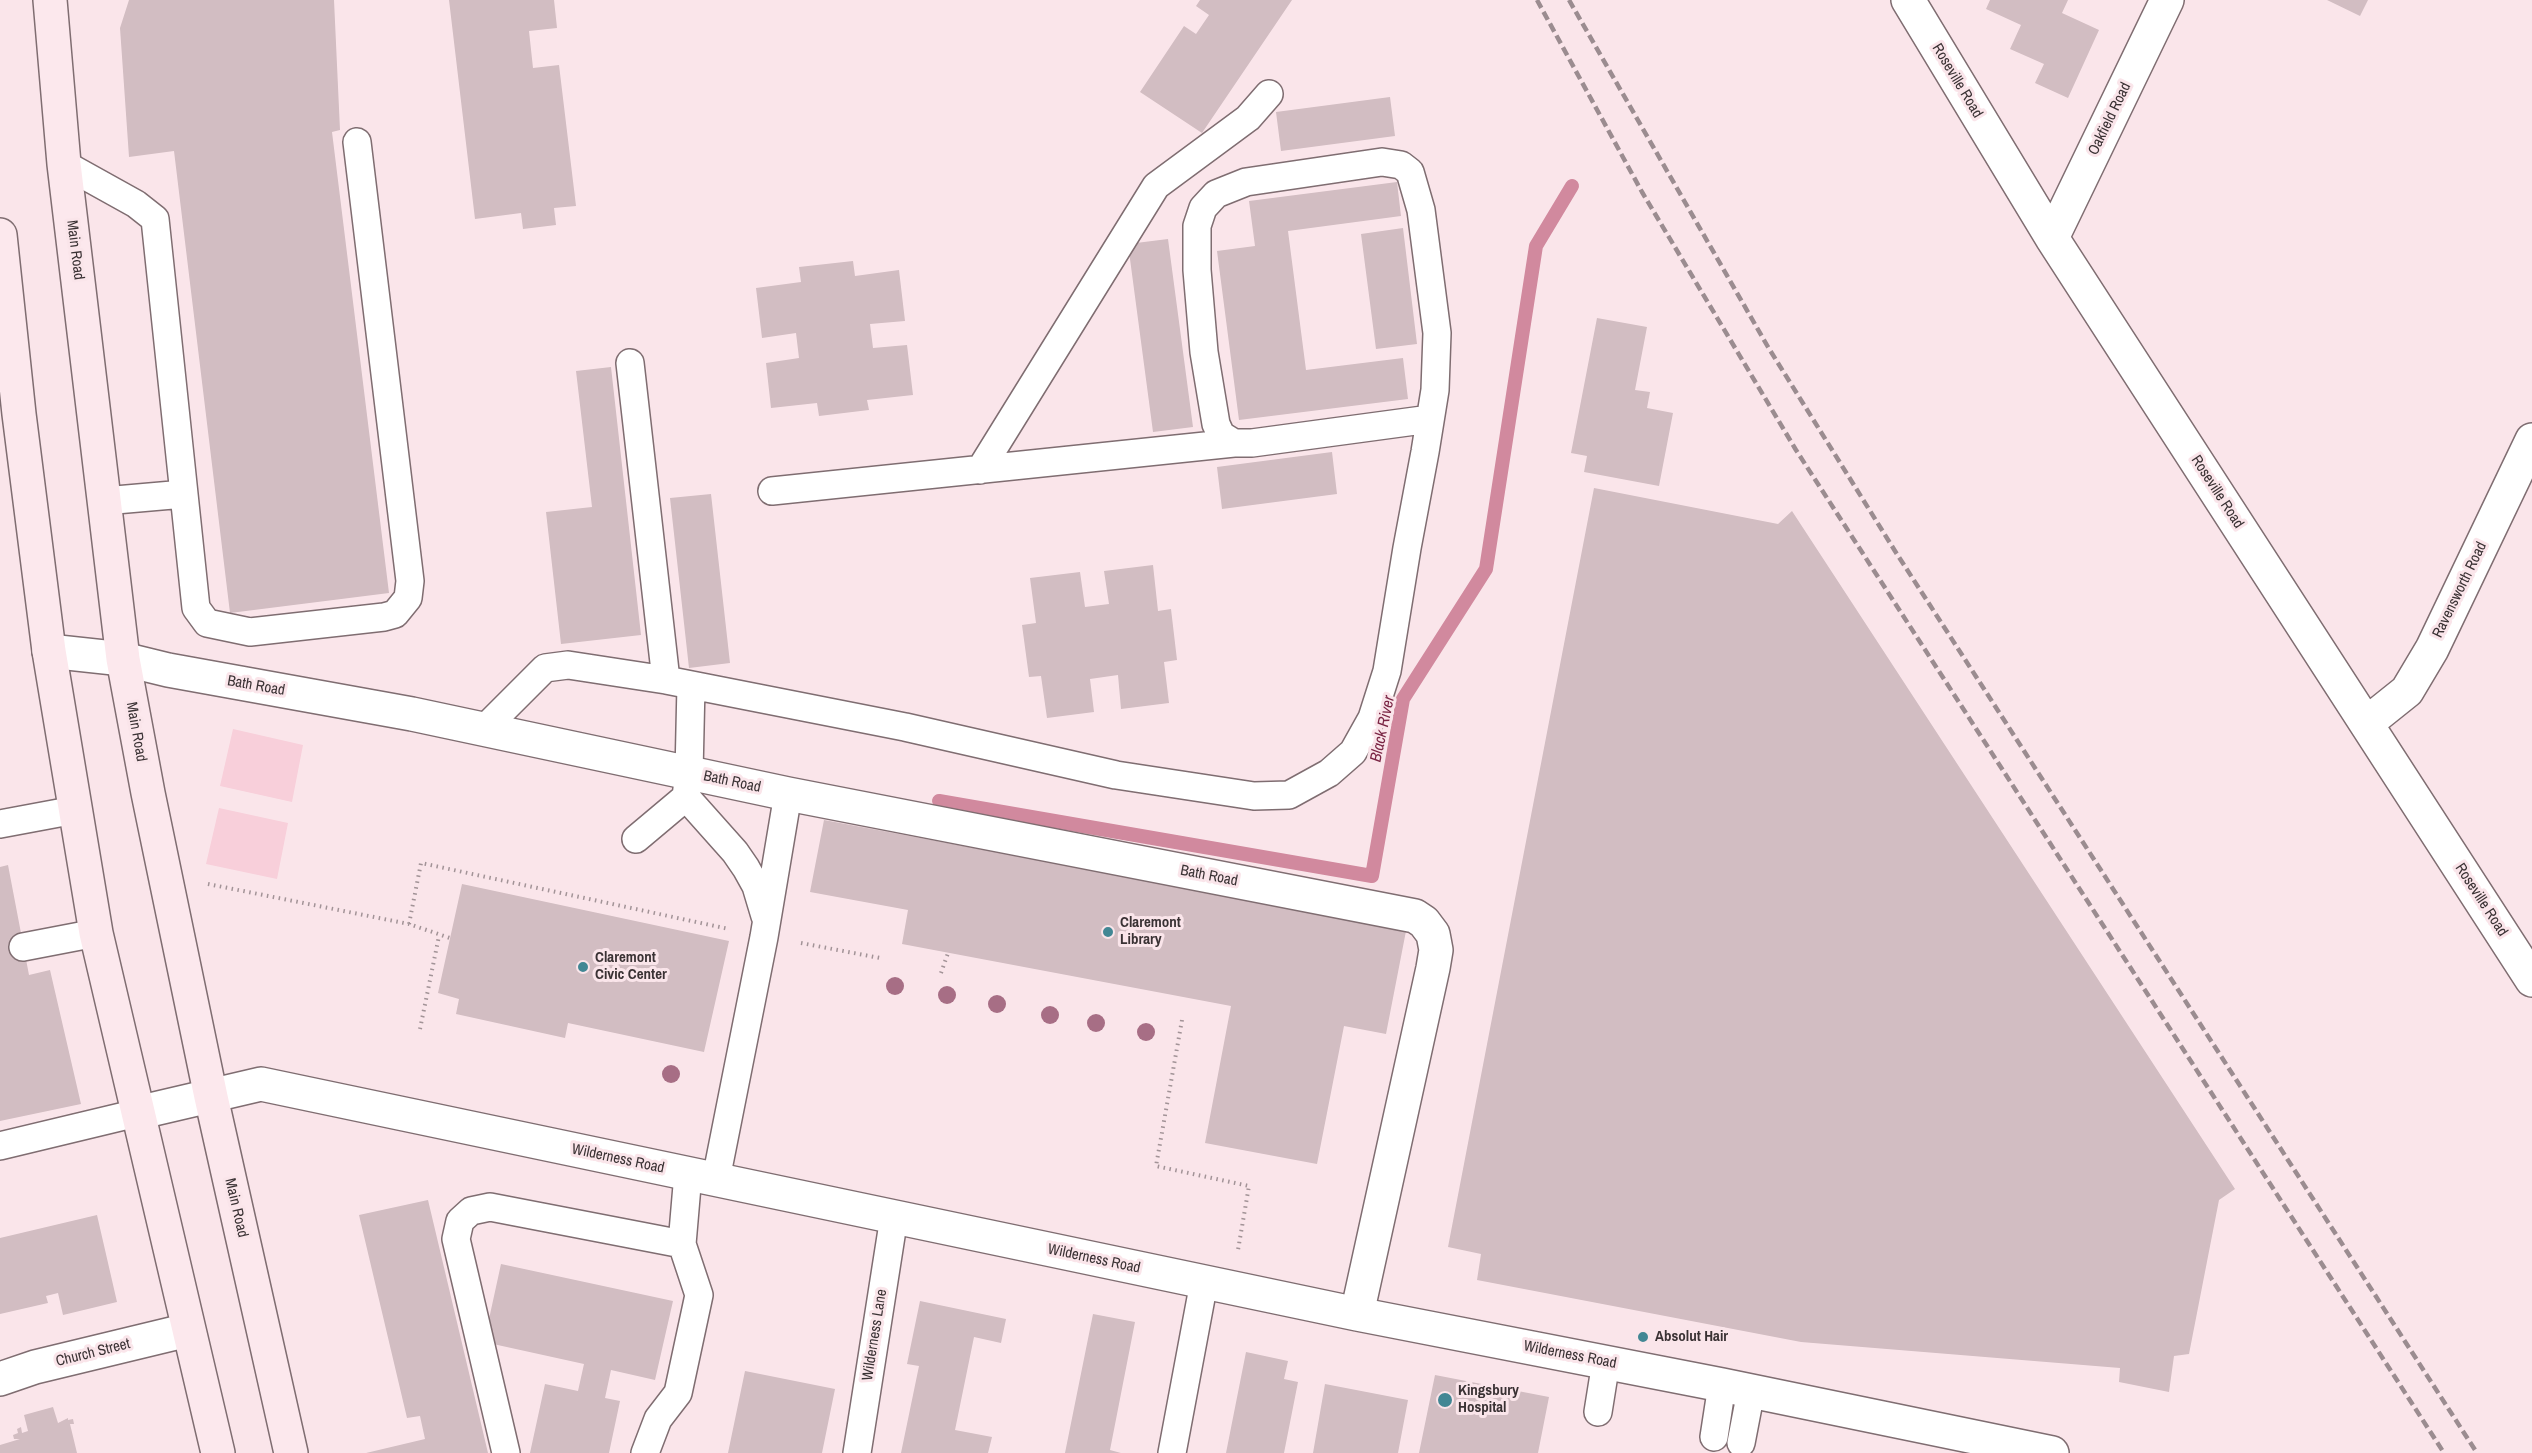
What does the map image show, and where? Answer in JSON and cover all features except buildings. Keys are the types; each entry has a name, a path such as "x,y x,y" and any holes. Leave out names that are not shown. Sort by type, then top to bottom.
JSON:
{"main road":[{"name":"Main Road","path":"50,0 64,164 123,659 148,793 211,1097 291,1453"},
{"path":"0,235 10,415 96,933 218,1453"}],"street":[{"name":"Roseville Road","path":"1908,0 2052,238 2532,980"},
{"name":"Oakfield Road","path":"2052,238 2167,0"},
{"name":"Ravensworth Road","path":"2367,723 2407,691 2432,649 2532,440"},
{"name":"Bath Road","path":"49,651 123,659 168,670 412,714 483,730 688,785 788,794 1415,916 1424,922 1433,933 1435,959 1357,1314"},
{"name":"Wilderness Road","path":"137,1113 261,1084 1357,1314 2052,1453"},
{"name":"Church Street","path":"0,1379 35,1367 188,1330"}],"lane":[{"path":"980,470 1156,186 1248,118 1269,94"},
{"path":"64,164 136,204 155,219 196,608 207,622 250,632 384,617 395,614 408,598 410,581 357,142"},
{"path":"483,730 545,668 568,665 678,682 905,727 1116,775 1254,796 1289,795 1329,773 1353,752 1372,718 1387,670 1435,390 1437,333 1421,210 1410,172 1401,165 1382,162 1246,182 1216,194 1203,208 1197,226 1197,270 1204,352 1216,424 1221,435 1234,444"},
{"path":"630,363 678,682 688,785 756,886 766,930"},
{"path":"772,491 1252,444 1430,419"},
{"path":"104,501 184,494"},
{"path":"636,839 688,785"},
{"path":"645,1453 658,1419 678,1393 699,1295 682,1245 702,1177 766,930 788,794"},
{"path":"0,824 75,810"},
{"path":"23,947 96,933"},
{"path":"0,1146 137,1113"},
{"path":"506,1453 456,1239 460,1221 471,1211 490,1207 682,1245"},
{"name":"Wilderness Lane","path":"857,1453 894,1217"},
{"path":"1172,1453 1217,1285"},
{"path":"1598,1412 1606,1362"},
{"path":"1714,1437 1736,1388"},
{"path":"1736,1388 1741,1443"}],"path":[{"path":"408,924 421,863 728,929"},
{"path":"206,884 408,924 450,938"},
{"path":"766,930 880,957"},
{"path":"420,1029 439,936"},
{"path":"941,973 948,953"},
{"path":"1182,1020 1156,1166 1249,1186 1217,1285"}],"shaded area":[{"path":"233,729 303,745 292,802 220,786"},
{"path":"219,808 288,823 277,879 206,864"}],"waterway":[{"name":"Black River","path":"939,801 1372,876 1403,699 1486,569 1536,246 1572,186"}],"railway":[{"path":"1537,0 1642,192 1796,450 2444,1453"},
{"path":"1569,0 1768,347 1895,551 2477,1453"}],"place":[{"name":"Claremont Library","path":"1108,932"},
{"name":"Claremont Civic Center","path":"583,967"},
{"name":"Absolut Hair","path":"1643,1337"},
{"name":"Kingsbury Hospital","path":"1445,1400"}]}
